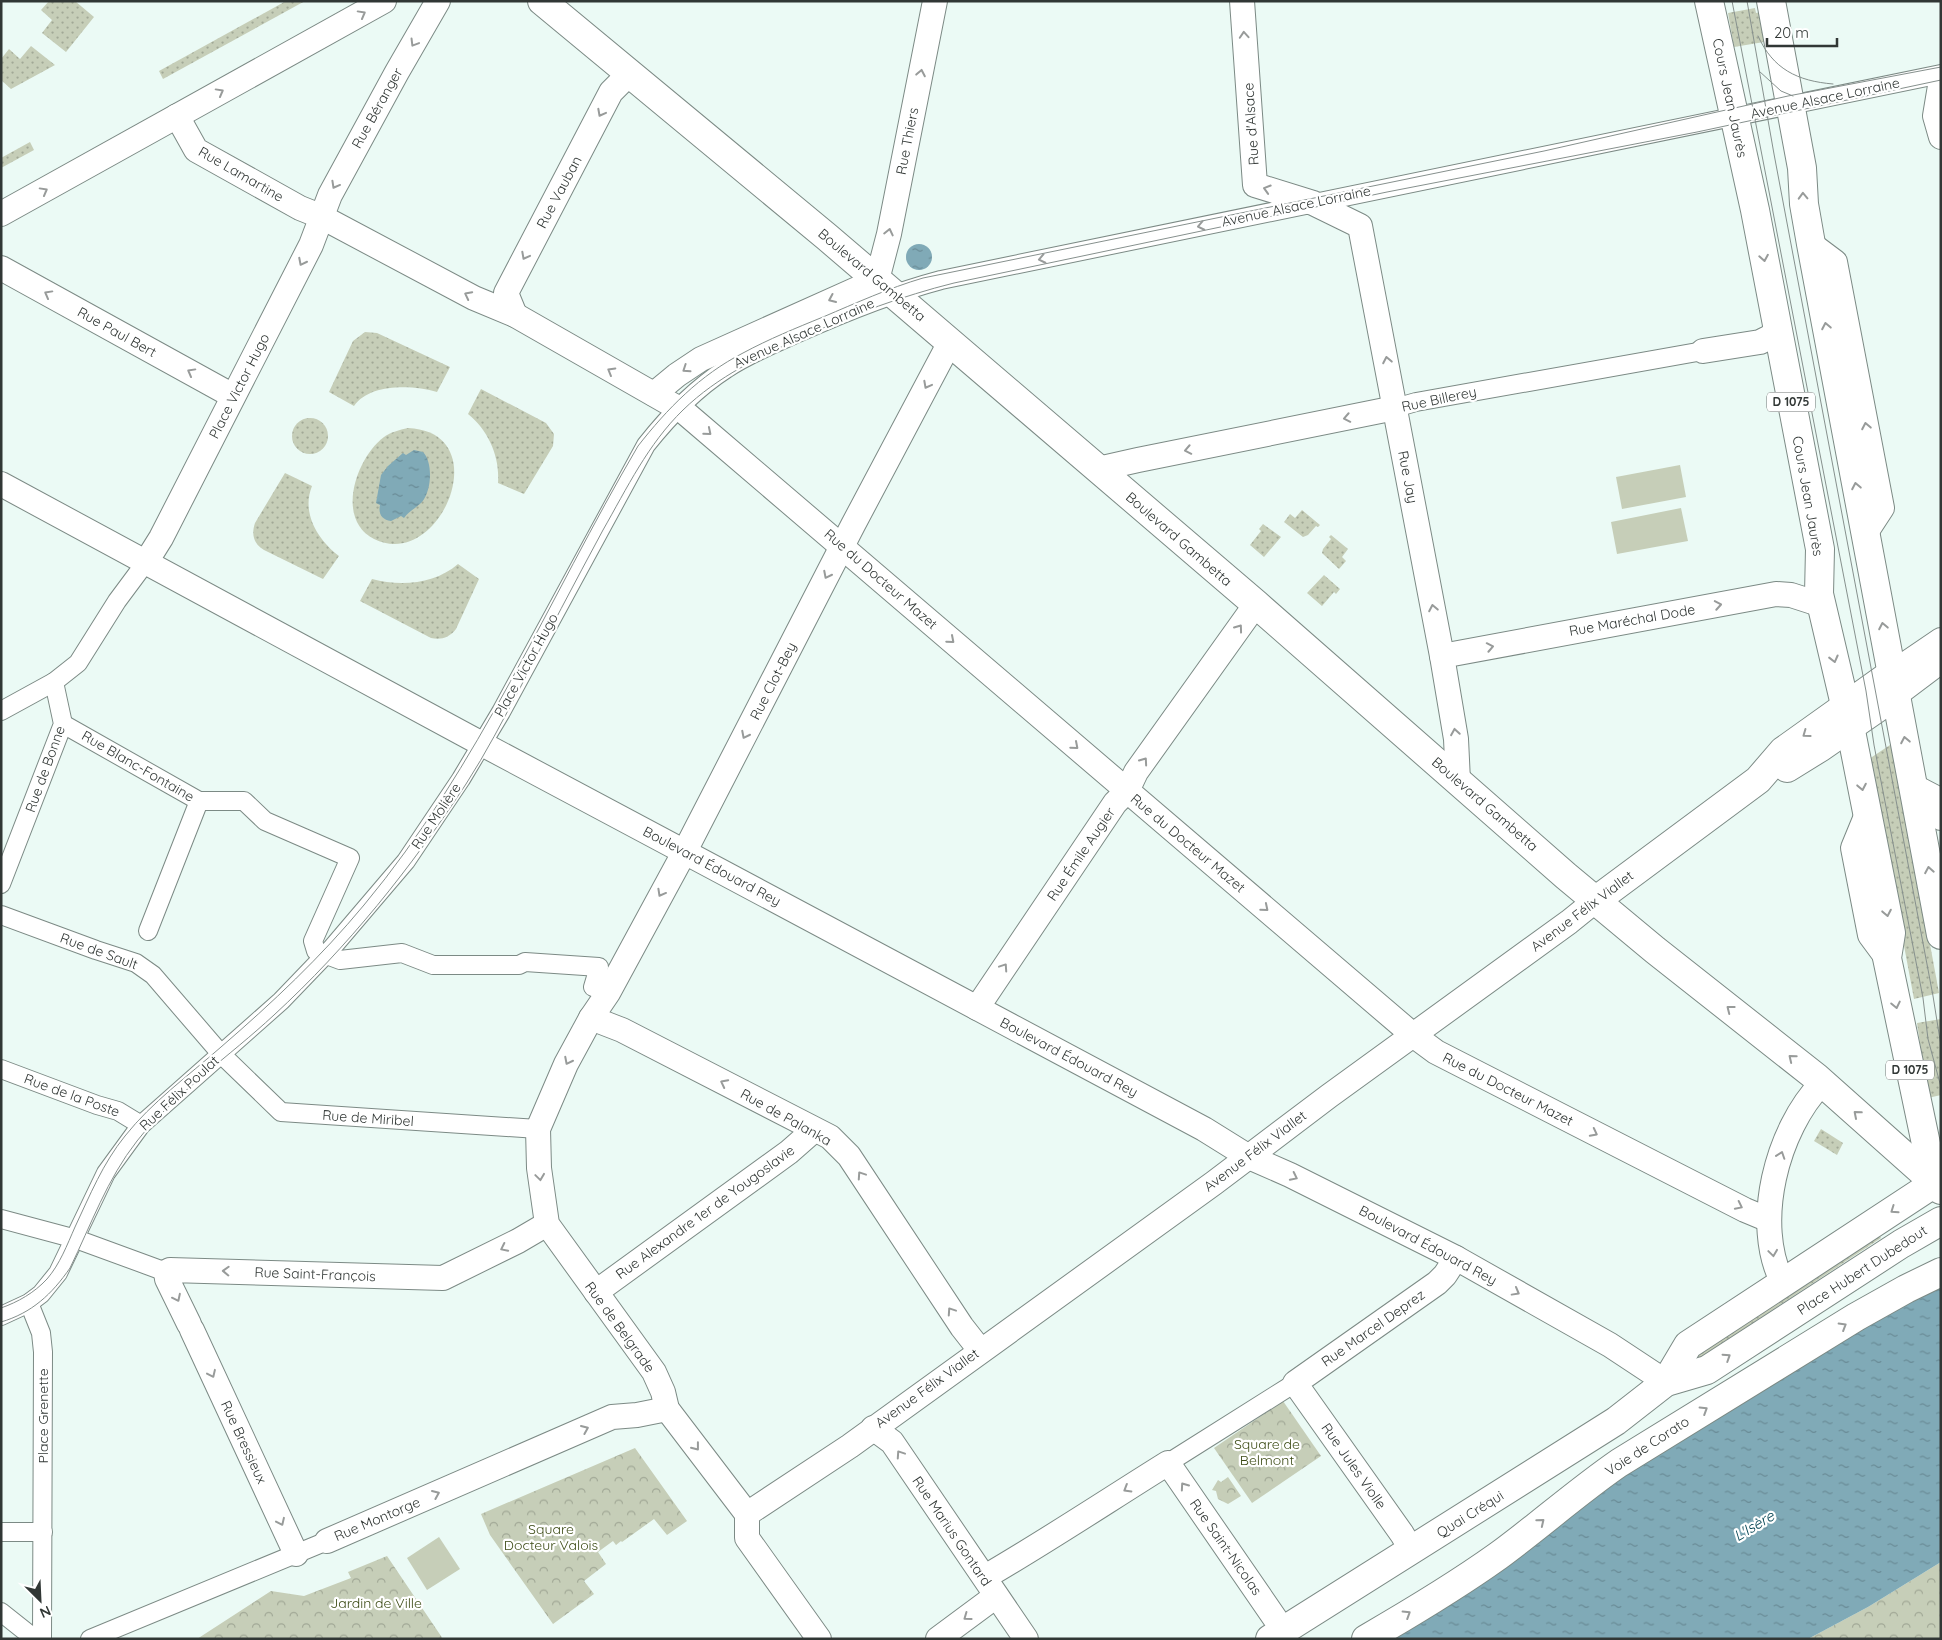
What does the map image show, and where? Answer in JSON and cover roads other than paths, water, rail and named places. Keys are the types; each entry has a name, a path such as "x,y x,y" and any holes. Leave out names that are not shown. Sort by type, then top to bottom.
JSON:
{"main road":[{"name":"Boulevard Gambetta","path":"542,1 885,286 1256,604 1595,900 1819,1080"},
{"name":"Cours Jean Jaurès","path":"1709,1 1755,210 1776,329 1820,549 1820,594 1822,605 1848,716 1890,933 1886,958 1938,1184"},
{"path":"1771,1 1802,168 1804,204 1811,244 1941,935"},
{"name":"Avenue Félix Viallet","path":"1595,900 1758,780 1783,751 1848,716 1893,684"},
{"path":"1774,1290 1938,1184 1819,1080"},
{"name":"Place Hubert Dubedout","path":"1784,1320 1901,1244 1941,1221"},
{"name":"Voie de Corato","path":"1366,1639 1490,1562 1586,1486 1619,1463 1762,1373 1856,1317 1941,1272"},
{"name":"Quai Créqui","path":"1276,1635 1616,1421 1666,1382 1688,1345 1774,1290"},
{"name":"Quai Créqui","path":"1666,1382 1707,1370 1784,1320"}],"street":[{"path":"1,214 384,1"},
{"name":"Rue Béranger","path":"320,216 397,72 438,1"},
{"name":"Rue Thiers","path":"885,286 889,234 935,1"},
{"name":"Rue d'Alsace","path":"1242,1 1255,185 1314,203"},
{"name":"Rue Vauban","path":"515,315 506,293 612,92 629,74"},
{"name":"Avenue Alsace Lorraine","path":"654,394 701,358 885,286 951,278 1941,74"},
{"path":"1941,80 1935,116 1941,136"},
{"name":"Rue Lamartine","path":"177,116 196,150 300,208 320,216"},
{"name":"Rue Jay","path":"1314,203 1360,226 1442,656 1456,739 1458,781"},
{"path":"320,216 474,298 515,315 654,394"},
{"name":"Place Victor Hugo","path":"146,562 161,538 311,245 320,216"},
{"name":"Rue Paul Bert","path":"1,268 233,396"},
{"name":"Avenue Alsace Lorraine","path":"678,408 725,369 747,356 885,286"},
{"name":"Rue Billerey","path":"1098,469 1426,401 1760,342 1770,338 1776,329"},
{"name":"Rue Clot-Bey","path":"591,1018 608,993 685,851 950,342"},
{"name":"Rue du Docteur Mazet","path":"654,394 678,408 1413,1035 1436,1052 1745,1210 1769,1220"},
{"name":"Place Victor Hugo","path":"476,740 646,445 678,408"},
{"path":"1,484 476,740"},
{"path":"1,711 54,682 78,663 117,601 146,562"},
{"name":"Rue Maréchal Dode","path":"1442,656 1776,594 1791,595 1822,605"},
{"name":"Rue Émile Augier","path":"977,1008 1115,803 1127,790 1136,772 1256,604"},
{"name":"Avenue Félix Viallet","path":"1893,684 1941,640"},
{"name":"Avenue Félix Viallet","path":"1893,684 1937,669"},
{"name":"Rue de Bonne","path":"1,884 63,724 54,682"},
{"name":"Rue Blanc-Fontaine","path":"63,724 199,801 244,801 265,822 350,858 313,942 316,950 326,954"},
{"name":"Boulevard Édouard Rey","path":"476,740 1210,1133 1249,1157 1290,1175 1456,1258 1610,1345 1666,1382"},
{"name":"Rue Molière","path":"386,886 406,861 461,779 476,740"},
{"path":"1914,786 1938,799 1941,818"},
{"path":"148,932 199,801"},
{"name":"Rue Félix Poulat","path":"1,1316 29,1303 41,1294 58,1273 106,1174 141,1125 282,1000 326,954 386,886"},
{"name":"Avenue Félix Viallet","path":"747,1514 845,1449 1249,1157 1569,922 1595,900"},
{"name":"Rue de Sault","path":"1,915 136,963 153,975 221,1054"},
{"path":"326,954 340,960 402,953 433,965 519,965 525,962 599,967 593,987 608,993"},
{"name":"Rue de Belgrade","path":"591,1018 566,1064 538,1129 539,1168 547,1224 654,1372 663,1392 667,1408 747,1514"},
{"name":"Rue de Palanka","path":"591,1018 622,1030 830,1137 849,1156 962,1327 980,1350"},
{"name":"Rue de Miribel","path":"221,1054 281,1112 538,1129"},
{"name":"Rue de la Poste","path":"1,1069 97,1106 118,1111 141,1125"},
{"path":"1774,1290 1776,1269 1769,1220 1770,1191 1781,1155 1795,1121 1812,1095 1819,1080"},
{"name":"Rue Alexandre 1er de Yougoslavie","path":"596,1292 790,1152 814,1130"},
{"name":"Rue Saint-François","path":"1,1219 76,1239 166,1272 175,1269 443,1278 518,1241 547,1224"},
{"name":"Rue Marcel Deprez","path":"1289,1387 1437,1283 1445,1275 1456,1258"},
{"name":"Rue Bressieux","path":"166,1272 167,1279 296,1554"},
{"name":"Place Grenette","path":"29,1303 41,1333 42,1352 42,1639"},
{"path":"938,1639 991,1587 1038,1546 1090,1511 1289,1387"},
{"name":"Rue Jules Violle","path":"1289,1387 1402,1534 1412,1551"},
{"name":"Rue Montorge","path":"90,1639 327,1541 612,1417 637,1415 667,1408"},
{"name":"Rue Marius Gontard","path":"873,1428 892,1442 1026,1639"},
{"name":"Rue Saint-Nicolas","path":"1168,1463 1276,1635"},
{"path":"747,1514 747,1538 819,1639"},
{"path":"1,1532 43,1532"},
{"path":"1,1612 35,1639"}],"water":[{"path":"919,244 928,248 932,257 928,266 919,270 910,266 906,257 910,248"},
{"path":"414,450 423,452 428,462 430,476 428,491 422,502 404,518 401,516 391,521 385,519 381,516 380,505 376,503 381,475 403,453 406,455"},
{"name":"L'Isère","path":"1941,1279 1941,1562 1868,1607 1808,1639 1383,1639 1600,1485"}],"tram line":[{"path":"1732,1 1866,691 1874,745 1923,998 1928,1039 1941,1087"},
{"path":"1747,1 1941,1046"},
{"path":"1758,36 1771,57 1788,71 1808,80 1833,84"},
{"path":"1,1308 31,1293 52,1273 63,1254 103,1168 125,1136 147,1112 296,979 348,924 405,852 443,797 478,740 638,446 685,394 727,362 793,330 885,291 923,278 1544,151 1788,96 1941,67"},
{"path":"1759,71 1781,91 1793,96"},
{"path":"1,1322 32,1308 56,1286 70,1268 117,1171 137,1141 152,1124 185,1091 257,1030 301,989 353,934 401,876 466,784 507,712 603,530 649,452 670,423 683,410 725,377 772,351 842,320 878,306 954,283 1387,192 1697,132 1941,80"}],"park label":[{"name":"Square de Belmont","path":"1267,1452"},
{"name":"Square Docteur Valois","path":"551,1538"},
{"name":"Jardin de Ville","path":"376,1603"}]}
